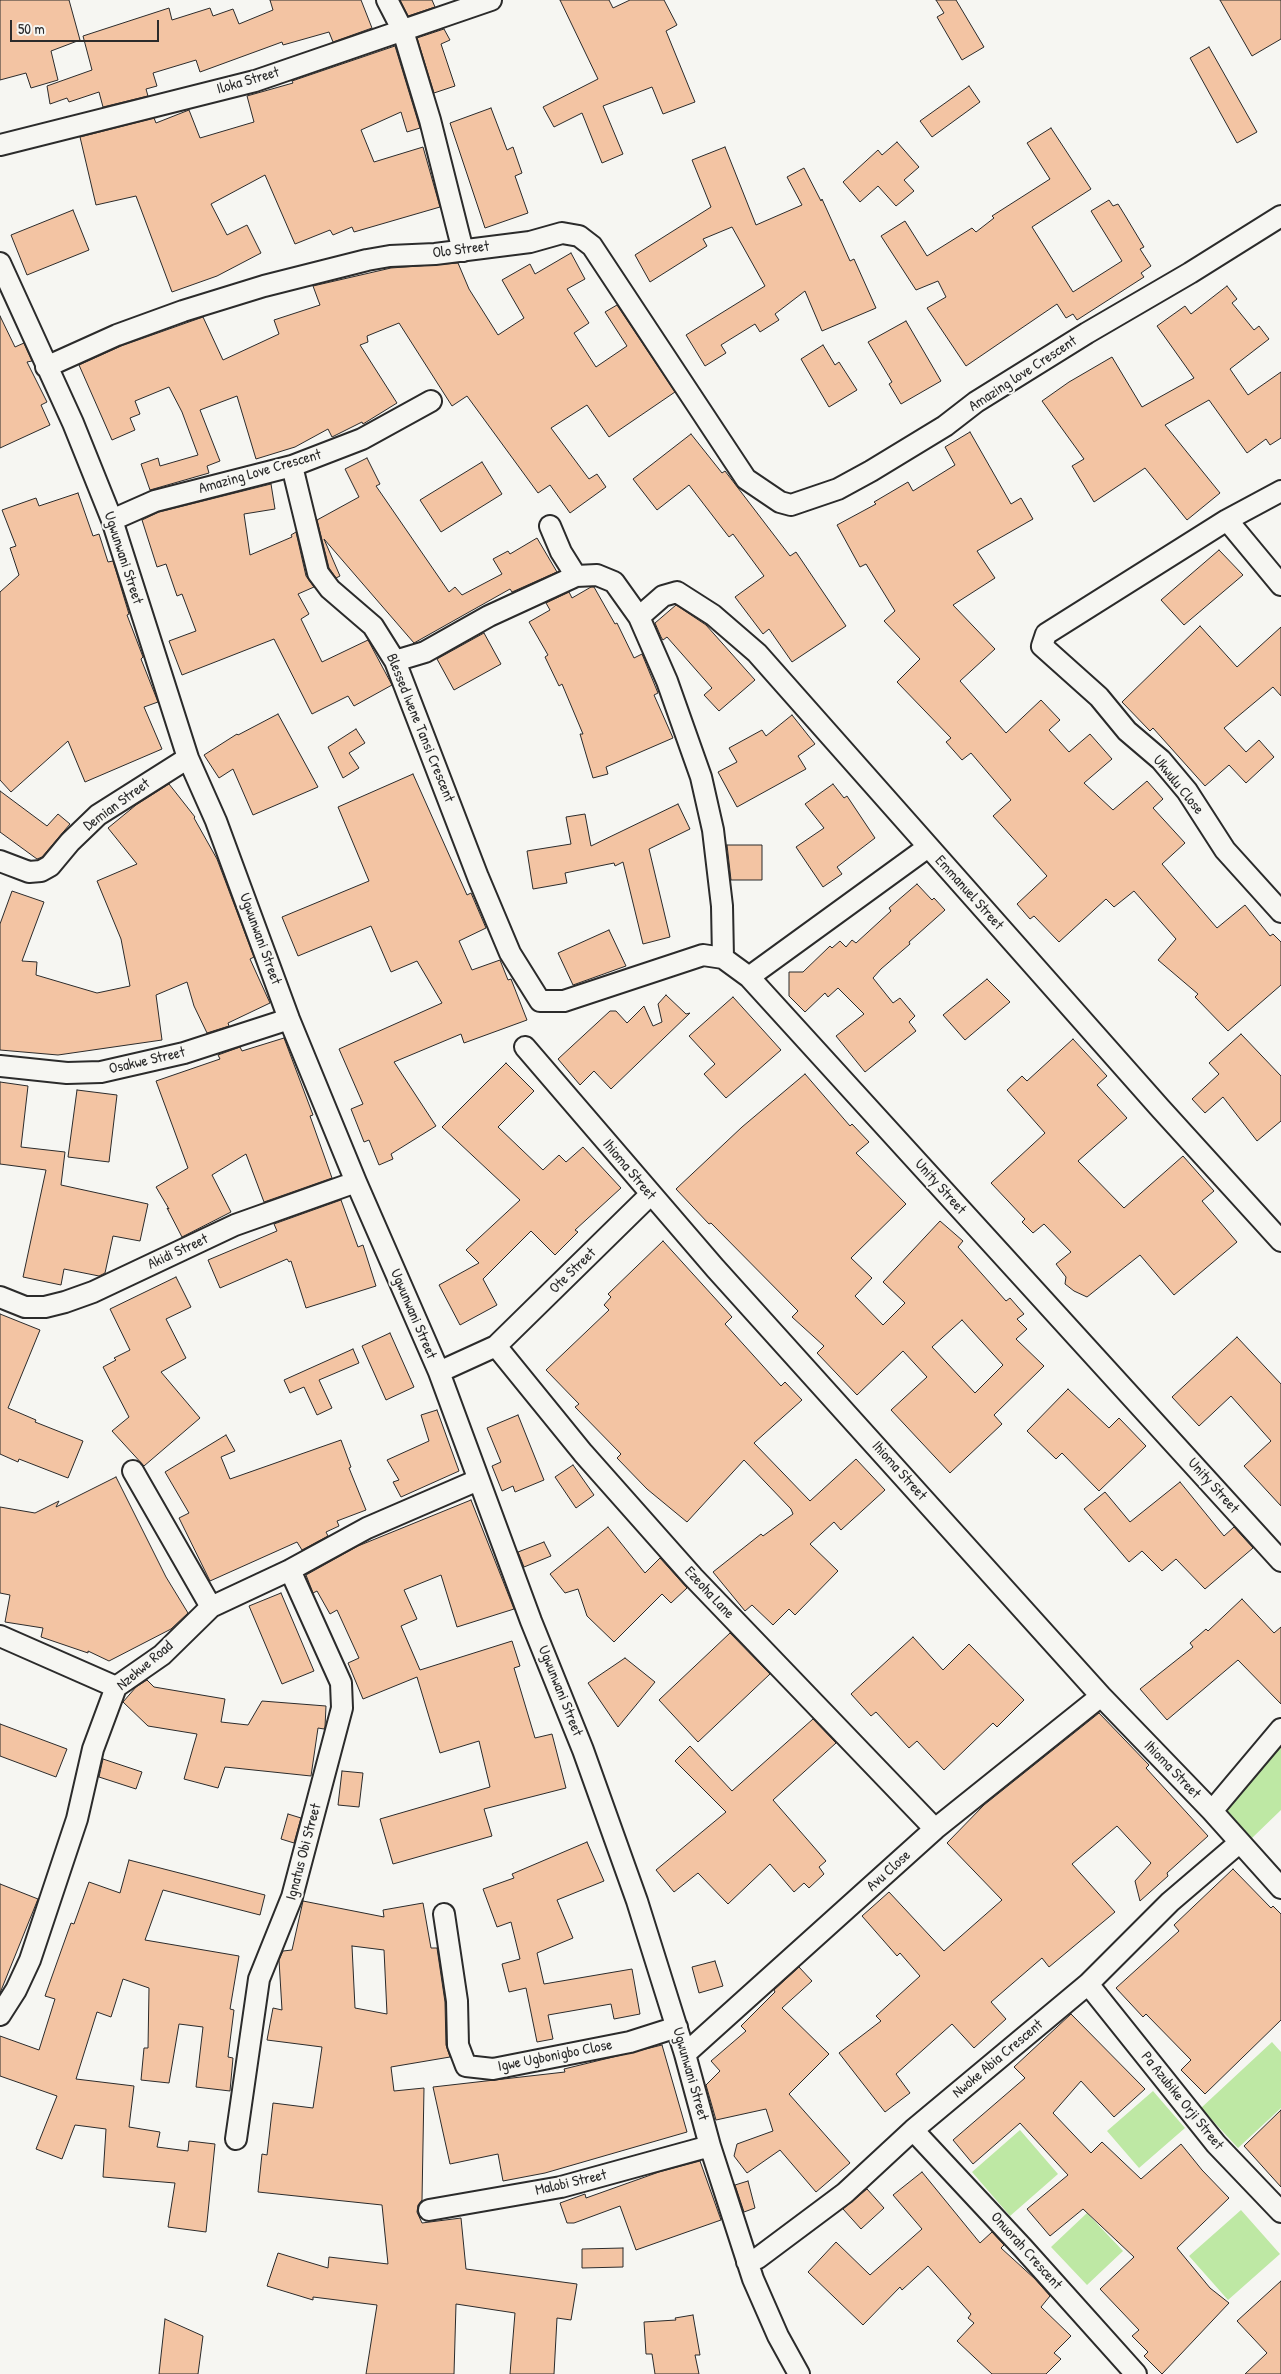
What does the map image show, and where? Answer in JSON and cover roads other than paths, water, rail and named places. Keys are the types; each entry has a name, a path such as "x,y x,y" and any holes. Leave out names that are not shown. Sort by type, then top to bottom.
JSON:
{"street":[{"path":"387,0 403,31 430,120 463,250"},
{"name":"Iloka Street","path":"0,145 255,81 491,0"},
{"name":"Amazing love Crescent","path":"760,489 780,502 791,505 838,489 945,426 976,402 1281,216"},
{"name":"Olo Street","path":"46,366 150,323 264,286 367,260 530,242 562,233 579,236 592,246 746,479 760,489"},
{"name":"Ugwunwani Street","path":"0,264 73,422 112,520 188,758 216,821 289,1019 356,1182 439,1372 478,1480 605,1810 637,1900 677,2027 710,2146 762,2304 799,2374"},
{"name":"Amazing Love Crescent","path":"112,520 156,501 292,466 362,439 431,401"},
{"name":"Blessed Iwene Tansi Crescent","path":"292,466 318,573 330,589 373,626 395,661 478,877 510,953 540,1001 564,1001 703,955 723,958"},
{"path":"1281,491 1228,520 1281,585"},
{"name":"Ukwulu Close","path":"1228,520 1046,634 1042,646 1099,697 1127,730 1161,760 1186,791 1225,850 1281,912"},
{"path":"550,526 561,552 576,576"},
{"path":"395,661 425,652 489,616 576,576 597,575 614,582 639,617 667,681 701,777 713,830 722,906 723,958"},
{"name":"Emmanuel Street","path":"639,617 663,596 677,592 713,615 758,653 1160,1108 1281,1241"},
{"name":"Demian Street","path":"0,860 29,872 46,869 70,842 98,816 188,758"},
{"path":"749,978 928,847"},
{"name":"Unity Street","path":"723,958 749,978 1281,1560"},
{"name":"Osakwe Street","path":"0,1066 67,1074 101,1072 184,1053 289,1019"},
{"name":"Ihioma Street","path":"525,1047 650,1195 1100,1696 1212,1811 1281,1888"},
{"name":"Akidi Street","path":"0,1297 25,1307 45,1307 65,1302 93,1292 235,1225 356,1182"},
{"name":"Ote Street","path":"439,1372 496,1346 650,1195"},
{"name":"Ezeoha Lane","path":"496,1346 583,1453 693,1577 935,1829"},
{"path":"133,1471 211,1607"},
{"name":"Nzekwe Road","path":"0,2016 8,1988 30,1960 59,1878 77,1819 93,1750 116,1687 162,1655 211,1607 290,1570 367,1528 478,1480"},
{"name":"Ignatus Obi Street","path":"236,2139 259,1979 292,1897 342,1708 341,1683 290,1570"},
{"path":"0,1636 116,1687"},
{"name":"Avu Close","path":"685,2054 935,1829 1100,1696"},
{"path":"1212,1811 1281,1729"},
{"name":"Nwoke Abia Crescent","path":"748,2262 758,2258 845,2193 913,2130 1088,1984 1170,1902 1239,1843"},
{"name":"Igwe Ugbonigbo Close","path":"444,1914 456,2000 458,2045 466,2066 492,2068 630,2042 677,2027"},
{"name":"Pa Azubike Orji Street","path":"1088,1984 1216,2144 1281,2212"},
{"name":"Onuorah Crescent","path":"913,2130 1024,2248 1136,2374"},
{"name":"Malobi Street","path":"429,2210 561,2187 710,2146"}]}
